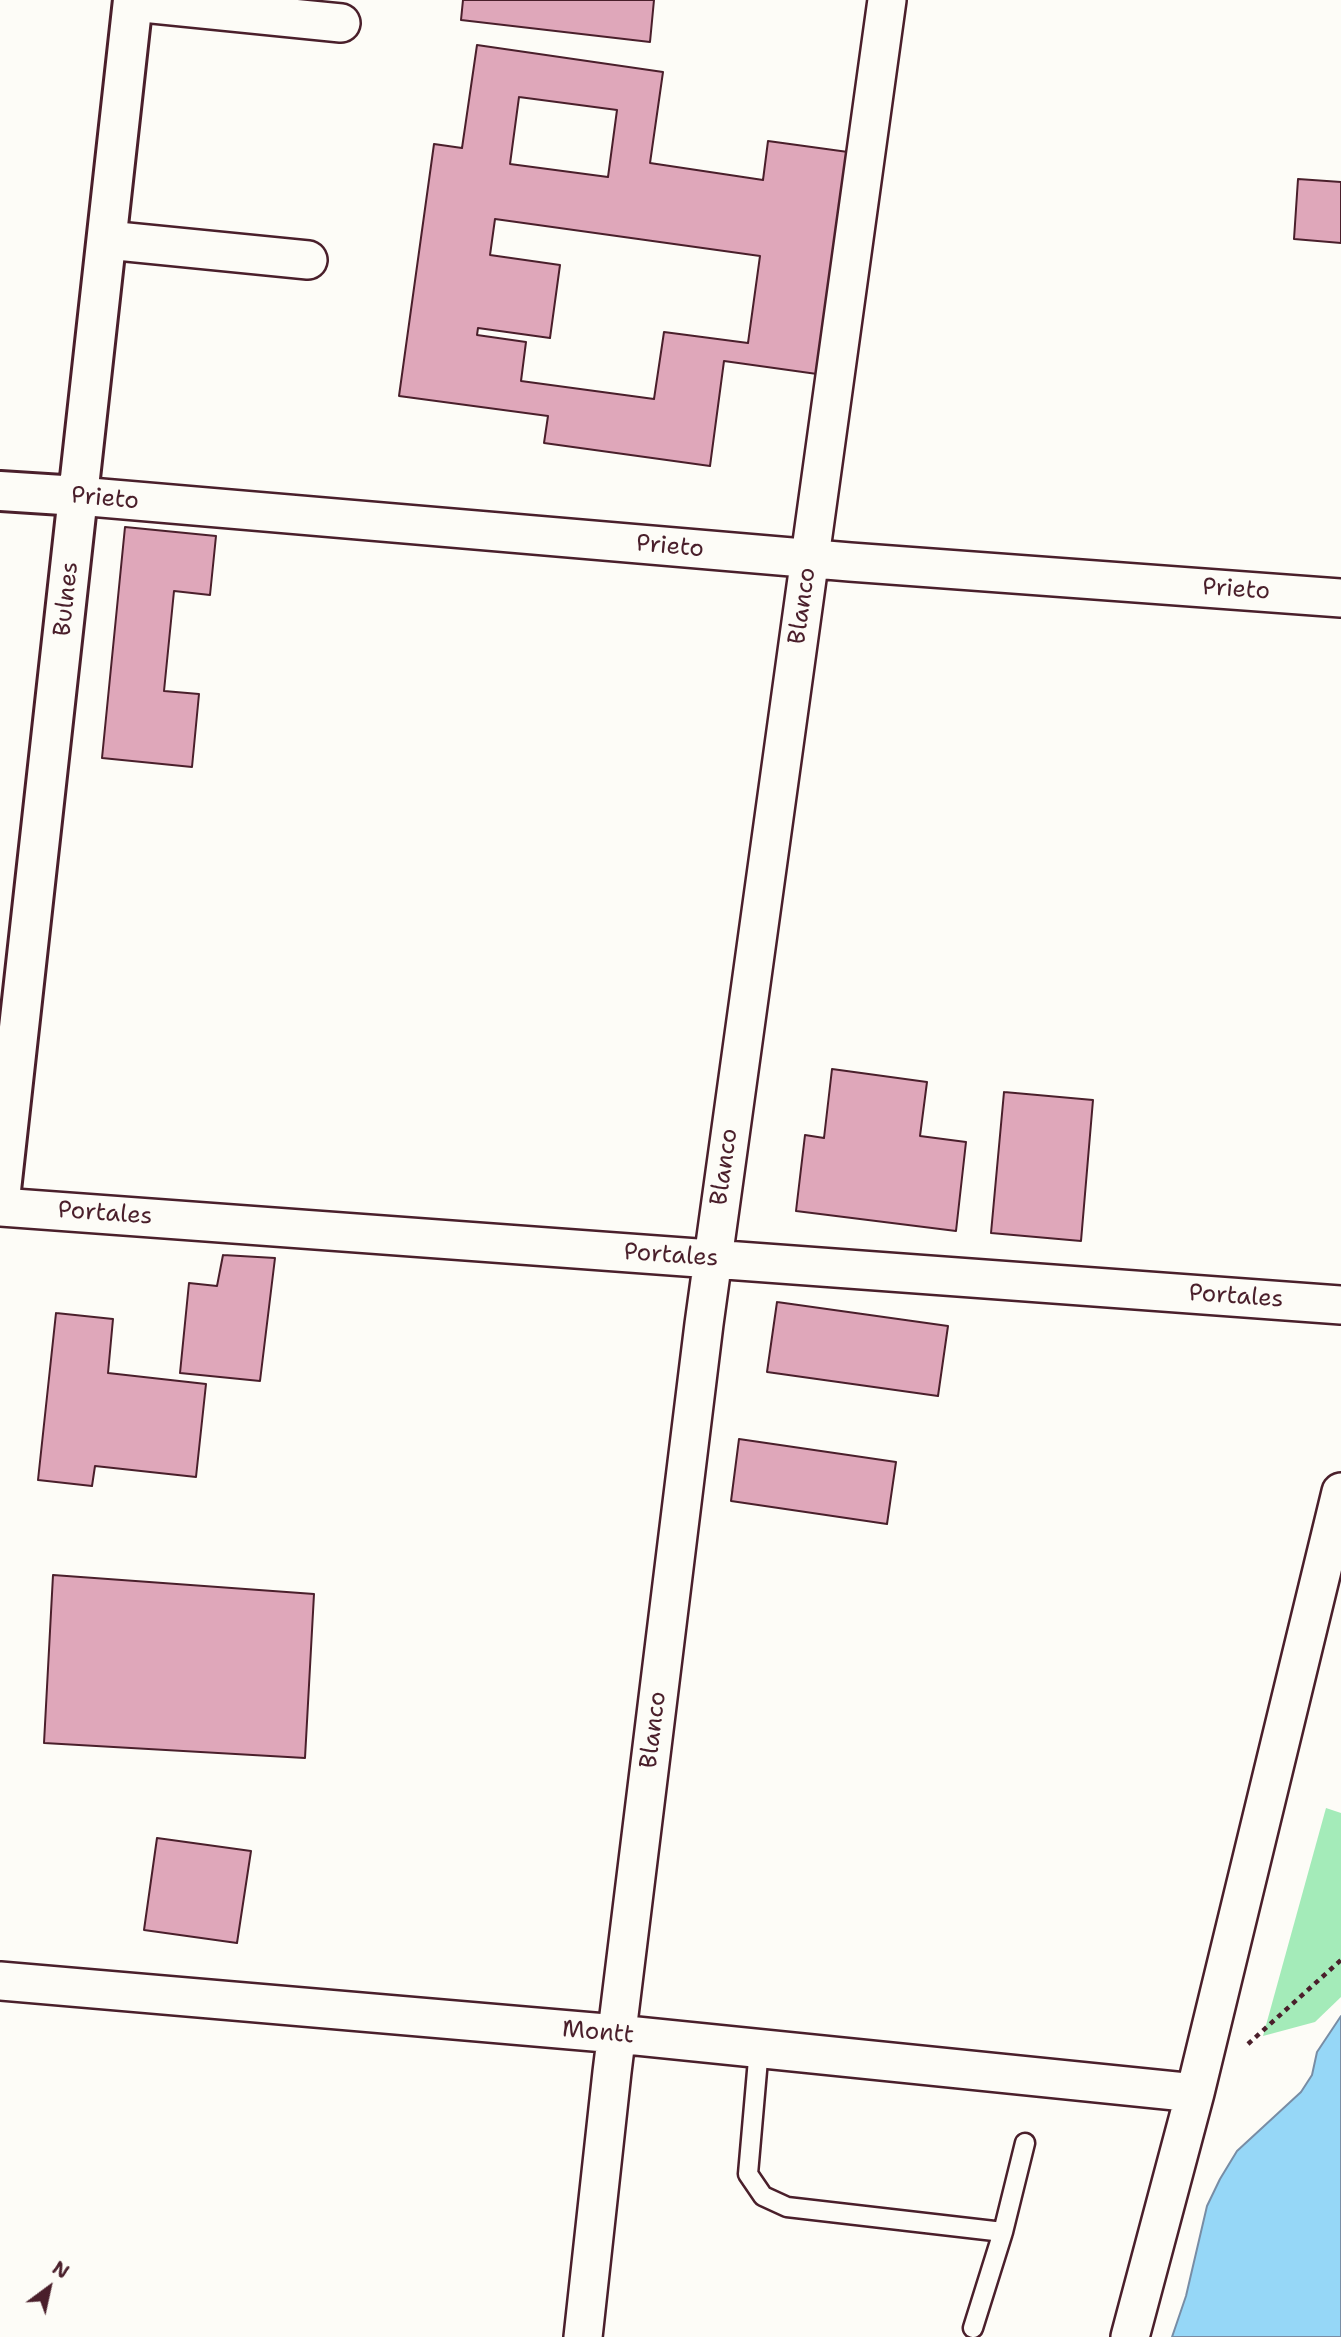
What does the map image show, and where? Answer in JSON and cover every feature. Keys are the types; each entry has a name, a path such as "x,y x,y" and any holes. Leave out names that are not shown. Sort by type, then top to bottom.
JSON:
{"street":[{"name":"Blanco","path":"583,2337 617,2034 713,1258 887,0"},
{"path":"133,1 341,23"},
{"name":"Bulnes","path":"0,1199 133,1"},
{"path":"107,240 308,260"},
{"name":"Prieto","path":"0,491 810,558 1341,598"},
{"name":"Portales","path":"0,1207 1341,1305"},
{"path":"1129,2337 1195,2093 1341,1492"},
{"name":"Montt","path":"0,1980 617,2034 1195,2093"}],"lane":[{"path":"759,2048 748,2174 763,2196 787,2207 1003,2232"},
{"path":"973,2328 1003,2232 1025,2143"}],"path":[{"path":"1205,2051 1238,2053 1341,1960"}],"green space":[{"path":"1326,1808 1341,1813 1341,1997 1315,2022 1263,2036"}],"water":[{"path":"1341,2016 1341,2337 1172,2337 1186,2296 1207,2206 1220,2179 1237,2151 1301,2092 1312,2075 1317,2052"}],"building":[{"path":"463,0 654,0 650,42 461,20"},
{"path":"477,45 663,72 650,163 763,180 768,141 848,152 817,374 724,361 710,466 544,443 548,416 399,396 434,144 462,148","holes":["519,97 617,110 608,177 510,164","495,219 760,256 748,343 664,332 654,399 521,381 526,342 477,335 478,328 550,338 560,265 490,255"]},
{"path":"1298,179 1341,182 1341,243 1294,239"},
{"path":"125,527 216,536 210,595 174,591 164,691 199,694 192,767 102,758"},
{"path":"832,1069 927,1082 920,1136 966,1142 956,1231 796,1211 805,1135 824,1138"},
{"path":"1004,1092 1093,1100 1081,1241 991,1233"},
{"path":"223,1255 275,1258 260,1381 180,1373 189,1283 217,1286"},
{"path":"777,1302 948,1326 938,1396 767,1372"},
{"path":"56,1313 113,1319 108,1373 206,1384 196,1477 95,1466 92,1486 38,1480"},
{"path":"739,1439 896,1462 887,1524 731,1501"},
{"path":"53,1575 314,1594 305,1758 44,1743"},
{"path":"157,1838 251,1851 237,1943 144,1930"}]}
